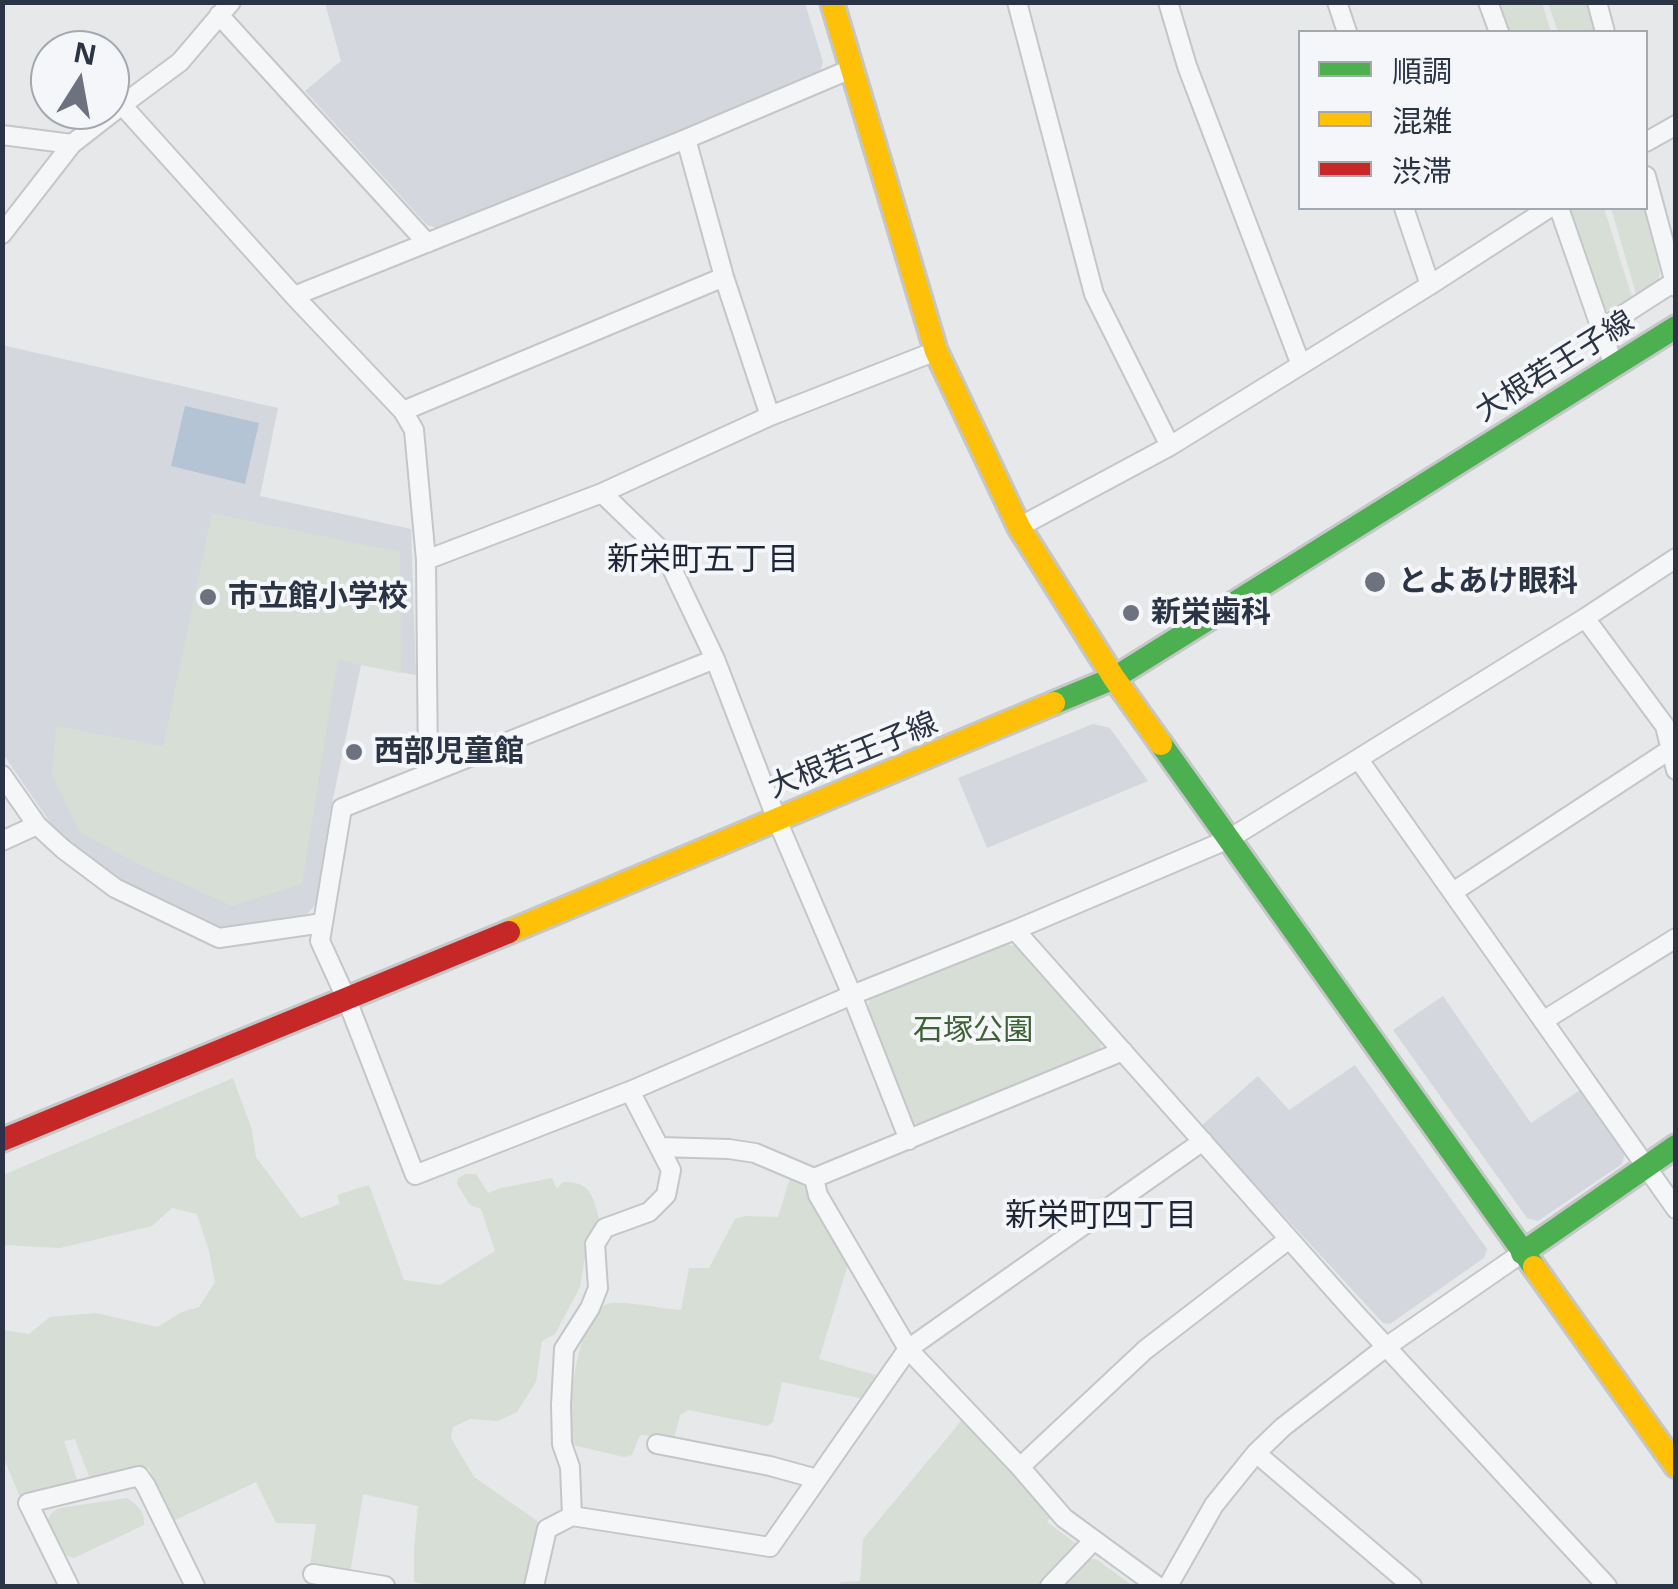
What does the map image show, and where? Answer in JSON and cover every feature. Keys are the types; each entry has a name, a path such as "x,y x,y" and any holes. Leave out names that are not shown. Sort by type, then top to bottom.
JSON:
{"street":[{"path":"832,2 936,350 1019,527 1114,678 1676,1466"},
{"path":"1017,2 1094,294 1170,446"},
{"path":"1168,2 1187,66 1301,365"},
{"path":"1337,2 1346,30"},
{"path":"1488,2 1497,30"},
{"path":"1597,2 1604,30"},
{"path":"130,99 180,62 225,9 427,243"},
{"path":"294,296 851,69"},
{"path":"130,114 403,412 414,430 426,560 428,773"},
{"path":"1648,141 1676,125"},
{"path":"2,234 72,144 90,130"},
{"path":"2,136 72,144"},
{"path":"686,139 724,277 770,416"},
{"path":"1601,329 1675,285 1648,184"},
{"path":"1405,210 1430,285"},
{"path":"1019,527 1170,446 1546,210"},
{"path":"1560,210 1614,366"},
{"path":"403,412 724,277"},
{"name":"大根若王子線","path":"2,1140 347,1000 1114,678 1676,327"},
{"path":"426,560 602,493 770,416 936,350"},
{"path":"602,493 664,554 715,659 909,1140"},
{"path":"715,659 342,808 320,941 416,1175 630,1090 1230,839 1676,558"},
{"path":"1585,618 1664,726 1676,770"},
{"path":"1453,892 1671,749"},
{"path":"1358,760 1676,1209"},
{"path":"2,775 37,825 63,850 115,888 220,938 323,923"},
{"path":"2,841 37,825"},
{"path":"1015,930 1289,1240 1607,1586"},
{"path":"1543,1021 1676,938"},
{"path":"660,1148 755,1153 814,1178 1124,1051"},
{"path":"572,1516 570,1467 562,1444 560,1405 564,1349 598,1288 595,1244 606,1228 649,1212 666,1195 671,1170 630,1090"},
{"path":"534,1586 548,1529 572,1516 770,1547 908,1349 1203,1141"},
{"path":"1168,1586 1214,1505 1283,1426 1386,1347 1676,1146"},
{"path":"814,1178 818,1195 908,1349 1064,1518 1157,1586"},
{"path":"1020,1467 1145,1350 1289,1240"},
{"path":"657,1444 770,1466 817,1480"},
{"path":"1256,1454 1412,1586"},
{"path":"70,1586 28,1503 139,1476 195,1586"},
{"path":"1050,1586 1094,1540"},
{"path":"313,1574 339,1583 385,1586"}],"shaded area":[{"path":"325,3 805,3 823,62 820,72 441,229 427,225 305,91 341,61"},
{"name":"市立館小学校","path":"2,345 278,408 260,496 411,529 416,675 361,665 330,813 316,904 307,914 222,927 115,876 63,841 3,754"},
{"path":"1093,724 1110,728 1148,781 987,848 958,778"},
{"path":"1443,996 1531,1123 1580,1090 1625,1153 1622,1164 1538,1221 1527,1218 1393,1030"},
{"path":"1355,1065 1487,1249 1484,1258 1390,1324 1383,1323 1201,1126 1258,1076 1289,1110"}],"green space":[{"path":"1500,3 1542,3 1550,30 1509,30"},
{"path":"1548,3 1589,3 1596,30 1557,30"},
{"path":"1571,210 1605,210 1633,300 1615,312 1603,309"},
{"path":"1612,210 1644,210 1660,272 1658,284 1637,297"},
{"path":"212,513 400,552 401,673 338,660 302,884 232,906 140,865 80,832 52,775 56,726 163,746"},
{"name":"石塚公園","path":"1005,944 1015,946 1101,1043 1100,1052 924,1125 914,1123 867,1010 870,999"},
{"path":"233,1078 252,1130 256,1157 301,1218 340,1204 337,1195 369,1185 404,1280 440,1285 495,1251 481,1209 470,1205 457,1184 458,1178 466,1174 476,1174 488,1193 552,1178 557,1189 563,1182 573,1183 591,1194 601,1225 587,1246 580,1287 555,1334 542,1341 536,1382 517,1412 498,1421 470,1419 453,1427 451,1438 474,1477 543,1525 529,1586 435,1586 414,1582 418,1506 363,1494 350,1574 310,1566 316,1524 276,1523 256,1482 171,1522 149,1468 90,1479 75,1439 64,1441 78,1483 20,1497 3,1461 3,1330 29,1334 50,1317 96,1313 157,1327 199,1307 215,1282 197,1214 172,1208 152,1226 60,1248 3,1245 3,1175"},
{"path":"790,1178 804,1187 849,1261 819,1359 879,1376 864,1399 782,1382 773,1422 767,1426 688,1410 680,1415 674,1438 640,1435 632,1455 624,1457 568,1444 576,1364 599,1309 618,1303 681,1310 689,1268 709,1268 735,1219 778,1217"},
{"path":"962,1420 1052,1515 1047,1522 1078,1545 1044,1586 838,1586 841,1582 860,1581 863,1539"},
{"path":"127,1498 140,1509 144,1525 74,1558 61,1554 49,1528 53,1512"},
{"path":"1082,1559 1096,1559 1133,1586 1055,1586"}],"water":[{"path":"185,406 259,423 245,484 171,466"}],"traffic: fast":[{"path":"1054,703 1114,678 1676,327"},
{"path":"1161,744 1534,1267"},
{"path":"1522,1253 1676,1146"}],"traffic: slow":[{"path":"832,2 936,351 1019,527 1114,678 1161,744"},
{"path":"509,932 1054,703"},
{"path":"1534,1267 1676,1466"}],"traffic: jam":[{"path":"2,1140 509,932"}],"place":[{"name":"とよあけ眼科","path":"1375,582"},
{"name":"市立館小学校","path":"208,597"},
{"name":"新栄歯科","path":"1131,613"},
{"name":"西部児童館","path":"354,752"}],"district":[{"name":"新栄町五丁目","path":"703,561"},
{"name":"新栄町四丁目","path":"1101,1217"}]}
